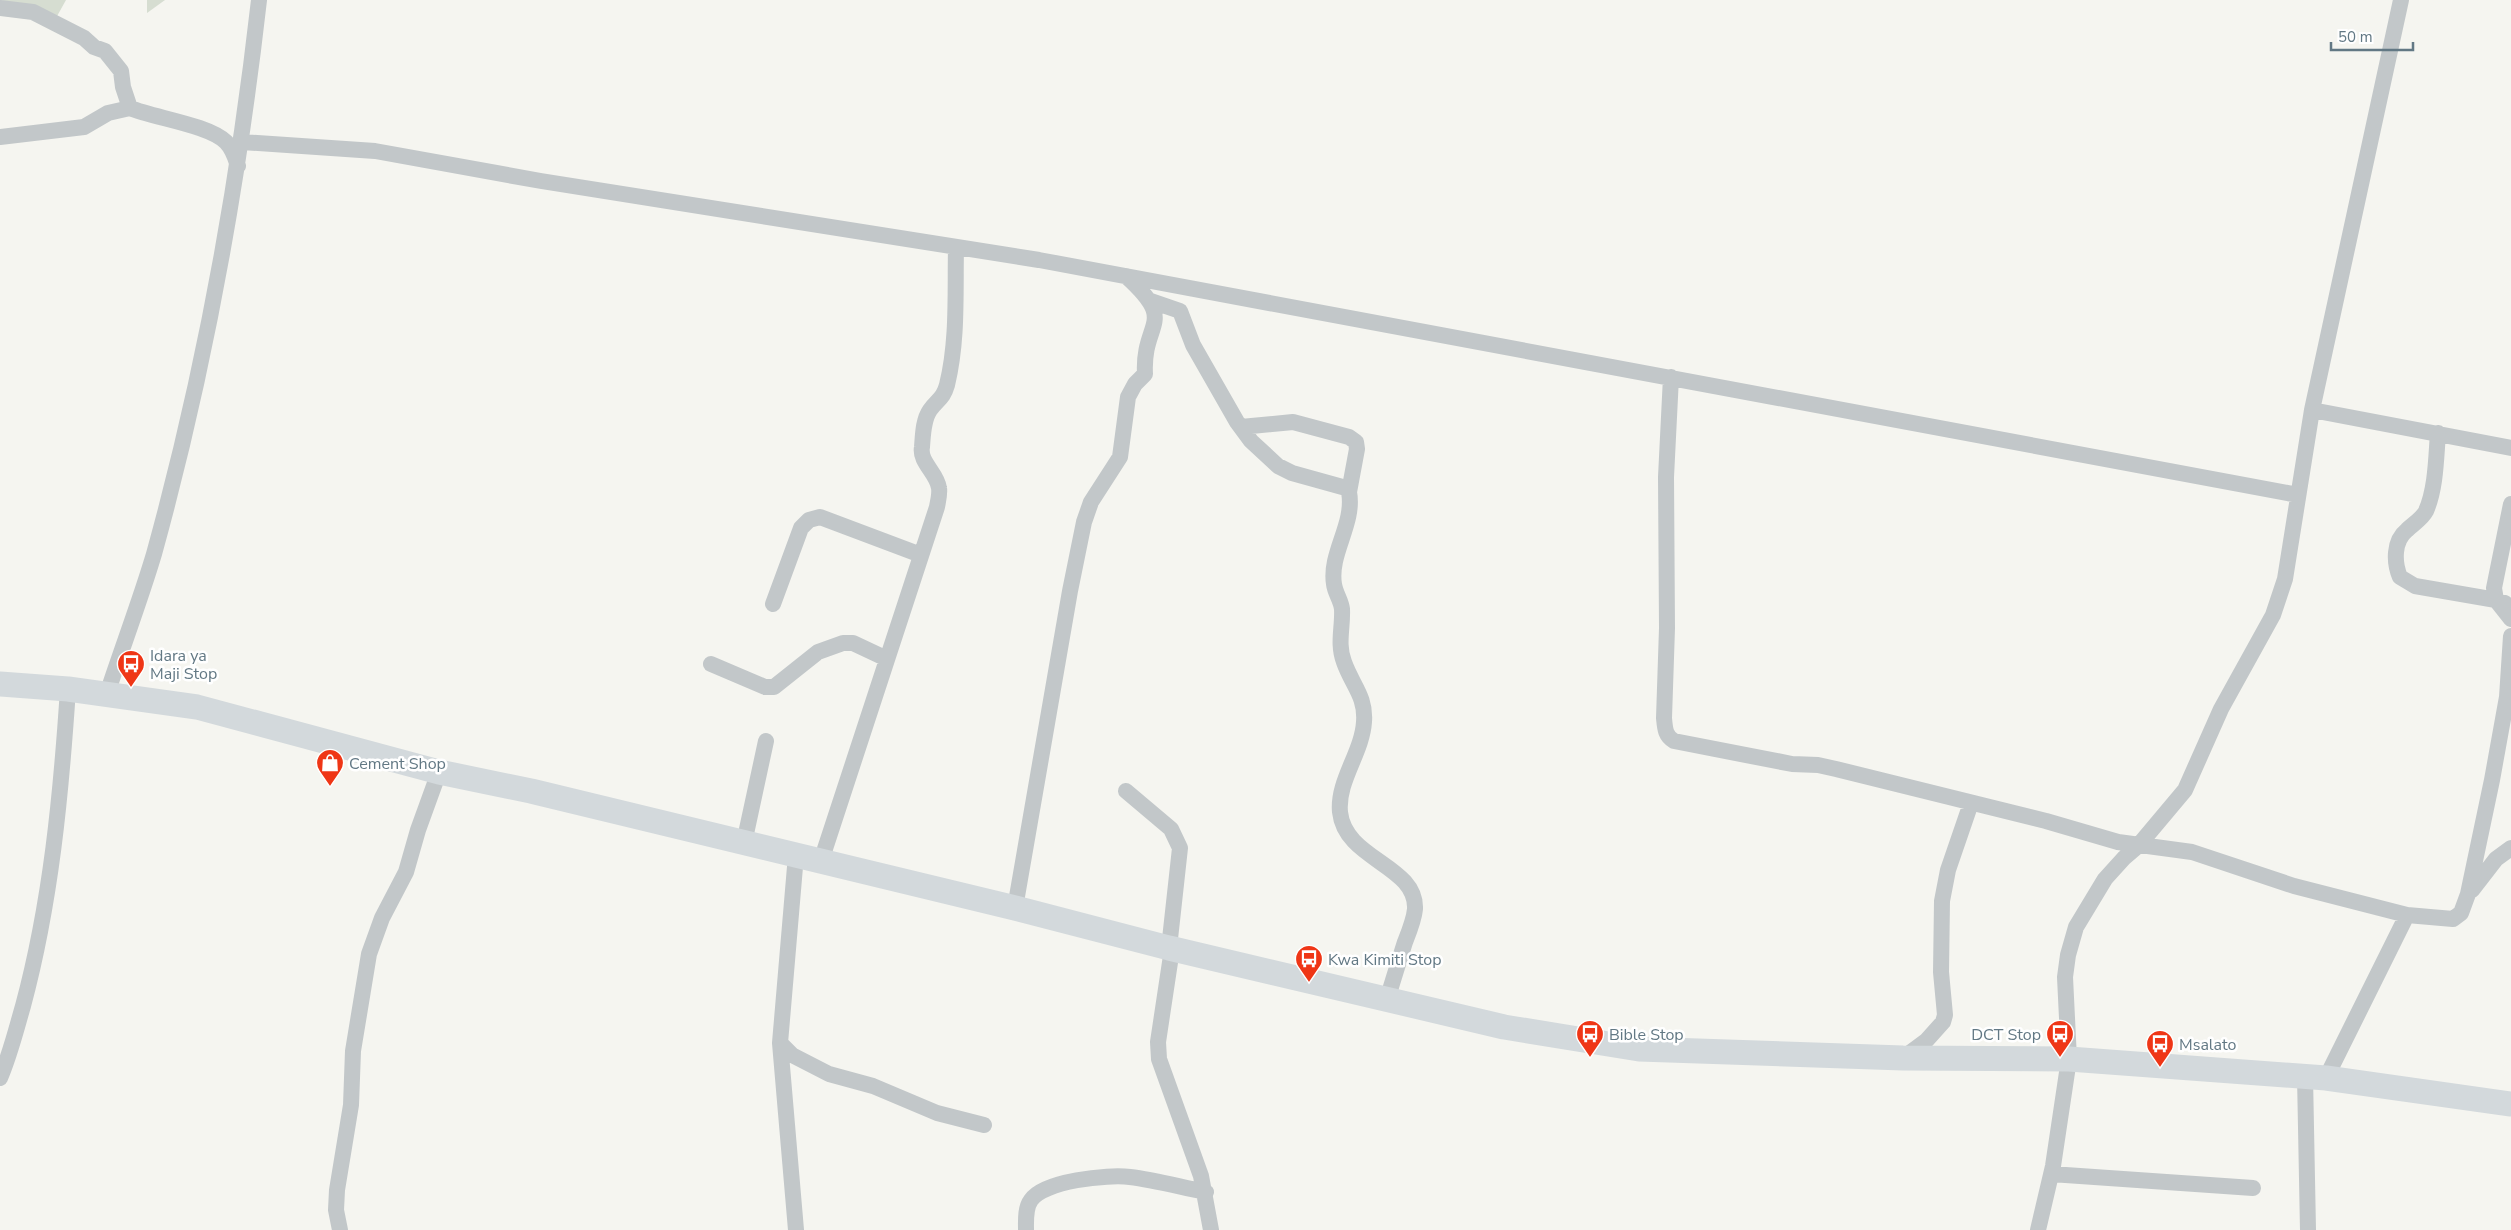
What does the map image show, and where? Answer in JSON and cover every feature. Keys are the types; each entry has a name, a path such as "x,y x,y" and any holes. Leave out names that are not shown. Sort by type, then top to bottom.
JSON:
{"highway":[{"path":"0,684 68,689 197,707 439,772 531,791 1015,908 1170,948 1504,1027 1639,1049 1903,1058 2069,1059 2316,1077 2511,1104"}],"street":[{"path":"107,694 153,555 195,385 242,142 259,0"},
{"path":"2038,1230 2051,1174 2069,1059 2065,977 2068,955 2076,927 2105,879 2138,846 2185,790 2221,709 2273,614 2285,579 2312,410 2401,0"},
{"path":"0,8 33,12 84,38 94,47 105,51 121,71 123,87 130,108"},
{"path":"0,138 84,127 108,113 130,108 222,138 234,152 238,166"},
{"path":"242,142 375,151 550,182 1126,276 2298,495"},
{"path":"821,861 921,555 940,490 936,478 922,457 921,449 927,417 931,409 941,401 952,365 955,340 956,247"},
{"path":"1015,908 1076,556 1091,502 1122,453 1123,420 1128,396 1135,384 1145,374 1146,349 1156,316 1151,301 1126,276"},
{"path":"1151,301 1180,310 1193,345 1240,427 1262,452 1278,466 1292,473 1346,488 1350,492"},
{"path":"1671,377 1665,518 1668,628 1664,718 1665,730 1669,738 1680,743 1782,762 1818,765 2138,846 2170,848 2192,852 2294,886 2407,915 2453,919 2460,913 2468,894 2507,697 2511,636"},
{"path":"2312,410 2511,448"},
{"path":"1240,427 1293,422 1349,437 1356,442 1358,449 1350,492 1349,514 1333,573 1334,587 1342,610 1340,632 1343,662 1364,704 1364,723 1360,745 1343,786 1340,810 1346,835 1357,846 1376,858 1409,886 1415,910 1387,1000"},
{"path":"2438,433 2430,498 2425,512 2397,543 2398,573 2405,582 2415,586 2504,602"},
{"path":"2511,504 2494,579 2494,588 2504,602 2511,619"},
{"path":"773,604 801,528 809,520 820,517 921,555"},
{"path":"711,664 765,687 774,687 818,652 843,643 853,643 887,659"},
{"path":"0,1078 36,952 45,907 62,784 68,689"},
{"path":"744,843 766,741"},
{"path":"340,1230 336,1210 337,1190 351,1104 353,1051 369,954 382,918 406,872 418,830 439,772"},
{"path":"1126,791 1171,829 1180,848 1158,1042 1160,1059 1206,1192 1211,1230"},
{"path":"1903,1058 1926,1041 1943,1022 1945,1015 1941,972 1942,902 1948,870 1971,803"},
{"path":"2468,894 2496,859 2511,848"},
{"path":"796,855 780,1043 796,1230"},
{"path":"2308,1230 2316,1077 2407,915"},
{"path":"780,1043 792,1055 829,1074 873,1086 937,1113 984,1125"},
{"path":"2051,1174 2253,1188"},
{"path":"1026,1230 1026,1216 1030,1200 1047,1187 1098,1178 1128,1177 1206,1192"}],"shaded area":[{"path":"0,0 66,0 56,18"},
{"path":"147,0 165,0 147,13"}],"place":[{"name":"Idara ya Maji Stop","path":"131,688"},
{"name":"Cement Shop","path":"330,787"},
{"name":"Kwa Kimiti Stop","path":"1309,983"},
{"name":"Bible Stop","path":"1590,1058"},
{"name":"DCT Stop","path":"2060,1058"},
{"name":"Msalato","path":"2160,1068"}]}
